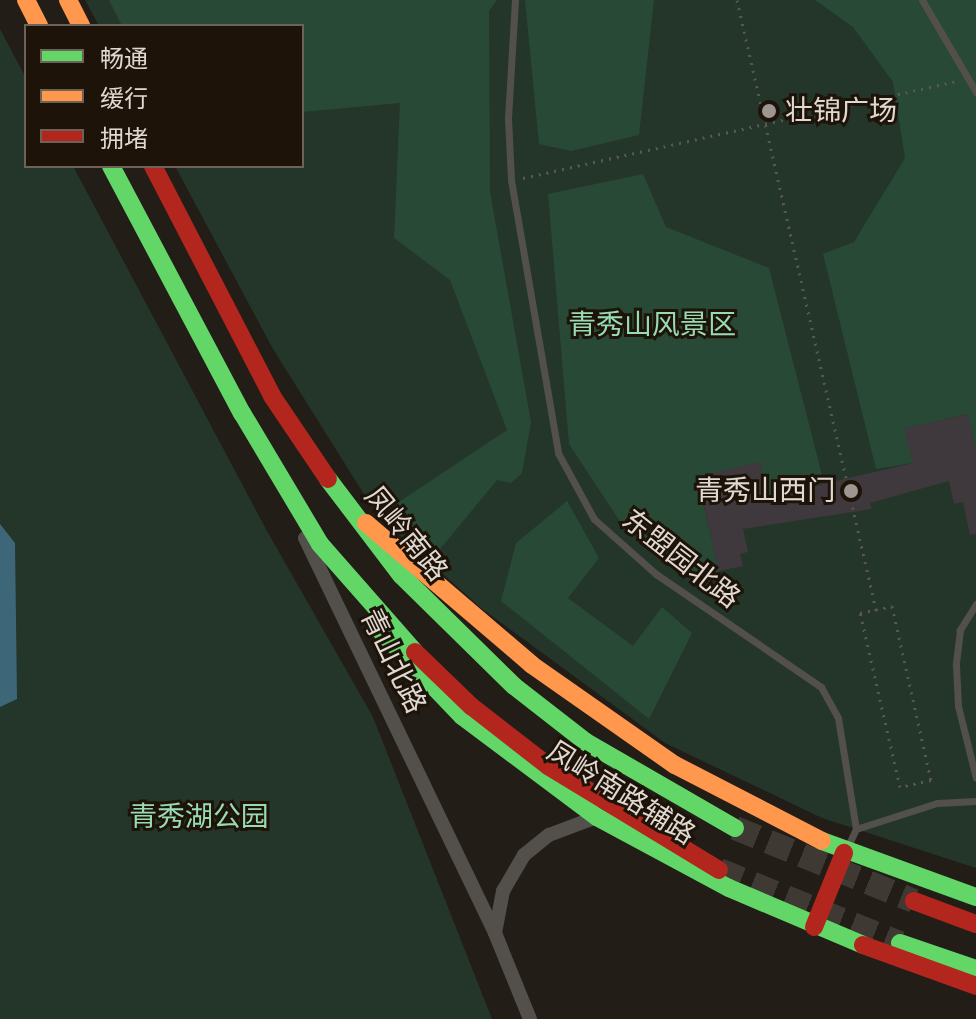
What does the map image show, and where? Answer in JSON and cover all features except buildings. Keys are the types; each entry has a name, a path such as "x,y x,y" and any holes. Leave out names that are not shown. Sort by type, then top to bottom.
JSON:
{"main road":[{"path":"26,0 38,24"},
{"path":"68,0 80,24"},
{"name":"凤岭南路","path":"112,168 242,413 332,538 396,614 479,693 569,764 722,863"},
{"name":"凤岭南路","path":"154,168 272,396 345,505 444,622 514,686 586,742 735,828"},
{"name":"凤岭南路辅路","path":"345,505 532,665 602,717 675,765 844,853 976,897"},
{"name":"凤岭南路辅路","path":"307,543 404,659 462,716 597,817 715,881 814,927 976,986"},
{"path":"814,927 844,853"},
{"path":"914,901 976,924"},
{"path":"976,954 902,936 976,969"}],"street":[{"name":"青山北路","path":"242,413 495,933 530,1019"},
{"path":"495,933 503,891 524,855 559,830 597,817"}],"lane":[{"name":"东盟园北路","path":"515,0 508,118 511,180 558,453 594,519 656,574 821,687 838,718 856,829"},
{"path":"922,0 976,92"},
{"path":"976,604 960,630 956,665 958,706 976,778"},
{"path":"844,853 856,829 937,803 976,801"}],"path":[{"path":"737,0 876,610"},
{"path":"511,180 966,79"},
{"path":"892,606 931,780 900,787 860,613 876,610 892,606"}],"green space":[{"name":"青秀山风景区","path":"85,0 976,0 976,868 822,818 665,743 481,608 377,515 273,349 176,168 304,168 304,24 98,24"},
{"path":"109,0 497,0 489,11 490,192 531,422 522,473 511,483 497,480 436,554 393,506 507,430 450,280 394,238 400,103 304,112 304,24 121,24"},
{"path":"525,0 654,0 639,135 571,151 539,144"},
{"path":"815,0 976,0 976,450 967,414 905,429 913,463 876,469 823,254 854,242 905,158 893,82 853,27"},
{"name":"青秀湖公园","path":"0,29 24,74 24,168 74,168 267,531 373,717 492,1019 0,1019"},
{"path":"643,174 666,227 769,268 822,475 768,497 697,477 719,571 698,583 621,523 569,444 548,194"},
{"path":"567,501 599,558 568,598 633,646 662,607 692,633 649,719 501,601 516,543"}],"water":[{"path":"0,524 15,543 17,699 0,707"}],"tunnel":[{"path":"735,828 914,901"},
{"path":"719,870 900,943"}],"traffic: fast":[{"path":"112,168 242,413 320,544 415,652"},
{"path":"328,479 401,575 514,686 586,742 735,828"},
{"path":"377,627 462,716 597,817 729,888 863,945"},
{"path":"822,841 976,897"},
{"path":"900,943 976,969"}],"traffic: slow":[{"path":"26,0 38,24"},
{"path":"68,0 80,24"},
{"path":"366,523 532,665 675,765 822,841"}],"traffic: jam":[{"path":"154,168 272,396 328,479"},
{"path":"415,652 471,706 548,766 719,870"},
{"path":"814,927 844,853"},
{"path":"914,901 976,924"},
{"path":"863,945 976,986"}],"place":[{"name":"壮锦广场","path":"769,111"},
{"name":"青秀山西门","path":"851,491"}]}
